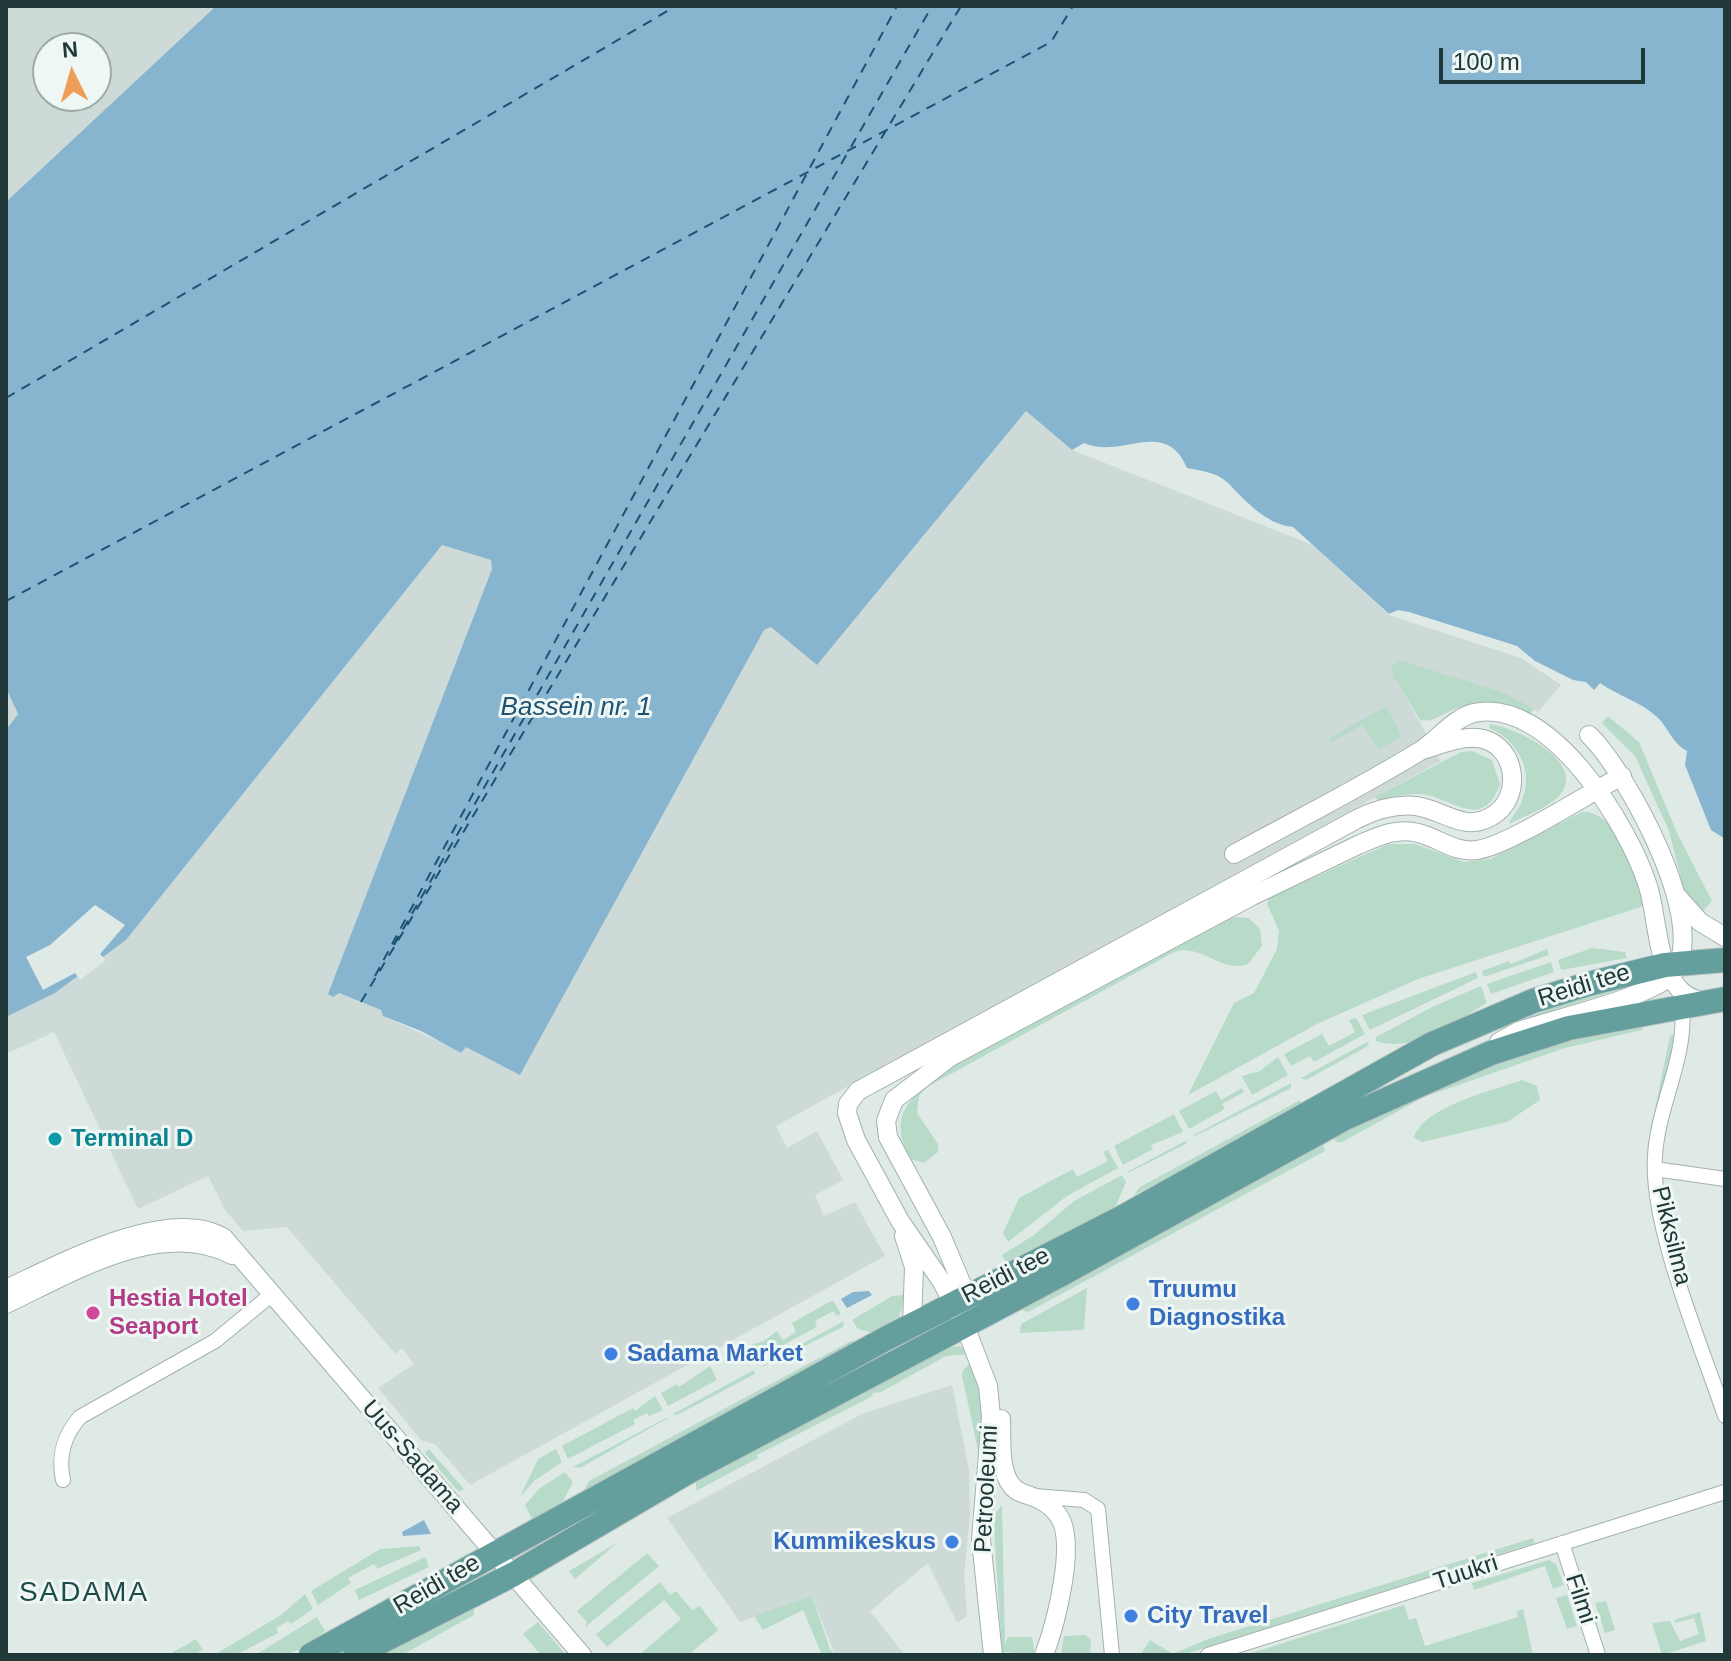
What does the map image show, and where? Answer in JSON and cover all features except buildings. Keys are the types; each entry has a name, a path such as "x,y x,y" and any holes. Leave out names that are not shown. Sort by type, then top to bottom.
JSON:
{"main road":[{"name":"Reidi tee","path":"311,1655 494,1552 682,1454 912,1325 1123,1217 1465,1028 1574,988 1717,961"},
{"name":"Reidi tee","path":"355,1655 514,1574 688,1472 971,1323 1322,1129 1491,1053 1569,1028 1698,1000"}],"street":[{"path":"1234,854 1422,750 1465,716 1500,713 1540,733 1573,760 1597,789 1643,872 1672,968 1698,1000"},
{"path":"1426,1080 1519,1031 1650,989 1672,968 1683,940 1674,893 1655,841 1617,769 1589,736"},
{"path":"960,1300 900,1221 849,1123 848,1104 852,1096 1253,875 1379,810 1419,807 1459,822 1473,823 1496,814 1507,801 1512,786 1511,770 1505,755 1494,744 1471,738 1422,750"},
{"path":"971,1323 960,1300 942,1237 888,1137 886,1121 894,1100 950,1057 1252,896 1392,832 1420,833 1460,849 1494,845 1597,789 1617,769"},
{"path":"1252,896 1253,875"},
{"path":"1674,893 1700,922 1725,937"},
{"path":"1698,1000 1690,977 1717,961"},
{"name":"Pikksilma","path":"1698,1000 1682,1044 1656,1146 1657,1202 1725,1416"},
{"path":"1655,1169 1725,1179"},
{"path":"900,1221 914,1267 912,1325"},
{"name":"Uus-Sadama","path":"6,1289 71,1259 129,1239 186,1228 214,1232 582,1655"},
{"name":"Uus-Sadama","path":"6,1304 92,1264 155,1246 201,1243 241,1260"},
{"path":"59,1280 71,1259"},
{"path":"63,1480 64,1446 70,1429 80,1417 215,1341 271,1295"},
{"name":"Petrooleumi","path":"971,1323 997,1377 1005,1473 1027,1494 1084,1500 1098,1509 1112,1655"},
{"name":"Petrooleumi","path":"971,1323 990,1400 983,1574 992,1654"},
{"path":"984,1512 998,1500 1027,1494 1058,1514 1065,1531 1060,1594 1044,1655"},
{"name":"Tuukri","path":"1208,1655 1562,1543 1723,1498"},
{"name":"Filmi","path":"1562,1543 1598,1655"}],"shaded area":[{"path":"6,6 216,6 112,104 112,32 32,32 32,112 103,112 6,203"},
{"path":"1026,411 1072,450 1313,545 1389,615 1521,658 1561,685 1538,712 1505,693 1392,672 1441,761 776,1126 787,1148 817,1131 843,1180 815,1195 824,1216 855,1202 885,1256 470,1485 435,1444 422,1441 378,1388 414,1364 402,1348 395,1354 287,1227 243,1231 226,1211 208,1176 138,1209 54,1032 6,1054 6,1017 55,993 126,940 442,545 491,560 492,569 329,994 339,993 381,1010 383,1016 462,1052 466,1046 471,1047 520,1075 764,629 771,627 817,665"},
{"path":"6,688 18,714 6,730"},
{"path":"952,1385 969,1470 970,1514 964,1575 967,1616 957,1623 928,1563 870,1611 905,1655 835,1655 812,1596 740,1622 667,1518 864,1413"}],"green space":[{"path":"1399,660 1505,693 1534,709 1530,714 1498,703 1477,703 1430,720 1420,720 1393,676 1392,666"},
{"path":"1387,706 1402,737 1379,749 1362,725 1330,743 1329,738"},
{"path":"1608,716 1639,742 1678,835 1712,901 1701,913 1685,894 1669,831 1635,756 1602,723"},
{"path":"1490,724 1514,731 1543,747 1563,768 1566,780 1562,792 1552,802 1509,824 1525,791 1525,769 1516,749 1489,728"},
{"path":"1472,751 1492,760 1500,784 1486,806 1468,809 1421,794 1378,801 1375,797 1461,752"},
{"path":"1582,812 1595,814 1616,833 1624,847 1644,906 1418,979 1317,1024 1188,1095 1234,1003 1254,993 1277,949 1279,931 1267,904 1269,898 1388,844 1415,844 1464,862 1490,859"},
{"path":"1231,917 1249,918 1260,929 1262,946 1248,964 1229,965 1194,951 1174,952 927,1087 919,1096 917,1113 938,1144 938,1152 924,1163 910,1159 901,1129 906,1107 923,1088 947,1069"},
{"path":"1592,948 1625,952 1627,958 1561,970 1558,960"},
{"path":"1547,949 1549,955 1484,977 1482,971 1509,961 1511,964"},
{"path":"1551,962 1554,972 1491,994 1487,984"},
{"path":"1476,972 1478,978 1370,1030 1362,1015"},
{"path":"1633,985 1488,1032 1536,1009"},
{"path":"1481,986 1487,1003 1447,1027 1403,1043 1376,1041 1376,1037 1434,1006"},
{"path":"1356,1018 1365,1034 1314,1062 1310,1056 1291,1066 1284,1054 1322,1034 1329,1046 1355,1032 1349,1020"},
{"path":"1644,1026 1642,1030 1565,1048 1424,1097 1342,1142 1336,1142 1332,1136 1474,1071 1578,1037"},
{"path":"1676,1033 1649,1148 1647,1148 1670,1036"},
{"path":"1369,1041 1368,1046 1306,1080 1301,1078"},
{"path":"1278,1057 1288,1075 1252,1095 1242,1076 1260,1071"},
{"path":"1522,1080 1537,1086 1540,1100 1507,1122 1422,1142 1414,1138 1430,1117 1444,1109"},
{"path":"1291,1083 1291,1088 1193,1137 1194,1135"},
{"path":"1242,1088 1244,1092 1222,1104 1225,1109 1189,1129 1179,1111 1216,1091 1221,1100"},
{"path":"1300,1100 1303,1106 1133,1196 1140,1187"},
{"path":"1174,1114 1183,1132 1151,1145 1153,1149 1123,1165 1114,1146"},
{"path":"1187,1140 1186,1144 1128,1173 1129,1171"},
{"path":"1322,1141 1325,1151 1028,1312 1018,1309"},
{"path":"1108,1150 1118,1168 1067,1196 1008,1242 1003,1233 1019,1198 1073,1169 1077,1177 1108,1161 1103,1152"},
{"path":"1122,1175 1126,1182 1115,1208 1007,1264 1002,1255 1034,1235 1074,1201"},
{"path":"1087,1288 1084,1330 1020,1333 1021,1324"},
{"path":"906,1295 898,1319 874,1333 858,1329 852,1320 892,1296"},
{"path":"833,1300 841,1314 837,1316 833,1311 815,1321 817,1327 757,1359 750,1345 764,1341 777,1331 783,1340 796,1332 792,1323"},
{"path":"844,1321 843,1327 762,1367 762,1366"},
{"path":"851,1341 856,1342 582,1494 589,1481"},
{"path":"960,1346 970,1354 946,1356 881,1392 872,1393 873,1396 757,1455 758,1458 696,1491 696,1480 948,1348"},
{"path":"971,1363 986,1404 981,1450 978,1450 962,1376 963,1370"},
{"path":"710,1366 717,1380 668,1406 661,1393 677,1384 679,1387"},
{"path":"754,1370 755,1374 677,1415 673,1414"},
{"path":"655,1396 663,1410 633,1420 635,1424 568,1459 562,1446 633,1408 635,1411"},
{"path":"666,1418 580,1468 573,1467"},
{"path":"429,1449 464,1489 459,1492 425,1453"},
{"path":"556,1449 562,1462 534,1481 520,1497 538,1459"},
{"path":"565,1472 573,1482 561,1505 533,1521 525,1505 540,1488"},
{"path":"1002,1505 1005,1643 1008,1637 1032,1637 1035,1655 1006,1652 1002,1655 994,1528 996,1513"},
{"path":"1533,1538 1535,1543 1182,1655 1140,1655 1150,1640 1173,1654 1208,1639"},
{"path":"617,1543 575,1579 569,1571"},
{"path":"419,1546 421,1550 377,1569 374,1564 348,1578 351,1583 318,1605 311,1591 380,1549"},
{"path":"647,1553 659,1566 585,1627 587,1622 577,1611"},
{"path":"425,1557 429,1567 359,1600 355,1590"},
{"path":"1549,1560 1556,1564 1564,1585 1553,1589 1545,1566 1474,1590 1472,1583"},
{"path":"660,1582 670,1595 676,1591 692,1610 700,1606 718,1630 688,1655 639,1655 681,1619 664,1600 607,1647 596,1634"},
{"path":"305,1594 313,1609 291,1624 288,1621 276,1628 278,1633 236,1655 214,1655 281,1615"},
{"path":"1567,1595 1577,1626 1567,1629 1556,1598"},
{"path":"812,1596 830,1649 835,1655 822,1655 803,1610 763,1630 754,1616"},
{"path":"1606,1601 1615,1630 1605,1633 1595,1603"},
{"path":"1404,1605 1409,1620 1416,1618 1425,1646 1518,1617 1517,1611 1523,1609 1533,1655 1245,1655"},
{"path":"474,1607 474,1615 402,1655 383,1655"},
{"path":"1700,1612 1706,1641 1662,1655 1652,1623 1670,1621 1680,1641 1699,1634 1694,1618 1675,1623 1674,1620"},
{"path":"317,1617 325,1631 299,1649 286,1654 255,1655"},
{"path":"538,1622 566,1655 541,1655 523,1634"},
{"path":"1086,1635 1091,1640 1090,1655 1061,1655 1064,1636"},
{"path":"196,1639 203,1650 193,1655 168,1655"}],"water":[{"name":"Bassein nr. 1","path":"216,6 1725,6 1725,839 1711,830 1685,765 1687,751 1657,717 1643,707 1600,683 1594,690 1586,682 1573,680 1535,661 1517,646 1409,612 1398,610 1389,614 1293,527 1265,516 1218,476 1187,468 1178,453 1167,445 1142,442 1098,447 1084,443 1072,450 1026,411 817,665 771,627 764,630 520,1075 466,1047 461,1053 421,1031 383,1016 381,1010 339,993 333,997 328,994 492,569 491,560 442,545 126,940 55,993 6,1017 6,730 18,714 6,688 6,202 102,112 112,112 112,103"},
{"path":"869,1291 872,1295 847,1308 841,1299 853,1292"},
{"path":"424,1520 431,1534 403,1536 402,1532"}],"pier":[{"path":"95,905 125,925 100,954 106,960 80,980 75,973 43,990 26,957 50,945"}],"ferry route":[{"path":"6,398 676,6"},
{"path":"375,976 897,6"},
{"path":"851,147 932,6"},
{"path":"361,1002 961,6"},
{"path":"6,601 1051,42 1073,6"},
{"path":"394,945 848,152"}],"place":[{"name":"Terminal D","path":"55,1139"},
{"name":"Truumu Diagnostika","path":"1133,1304"},
{"name":"Hestia Hotel Seaport","path":"93,1313"},
{"name":"Sadama Market","path":"611,1354"},
{"name":"Kummikeskus","path":"952,1542"},
{"name":"City Travel","path":"1131,1616"}],"district":[{"name":"SADAMA","path":"84,1593"}]}
